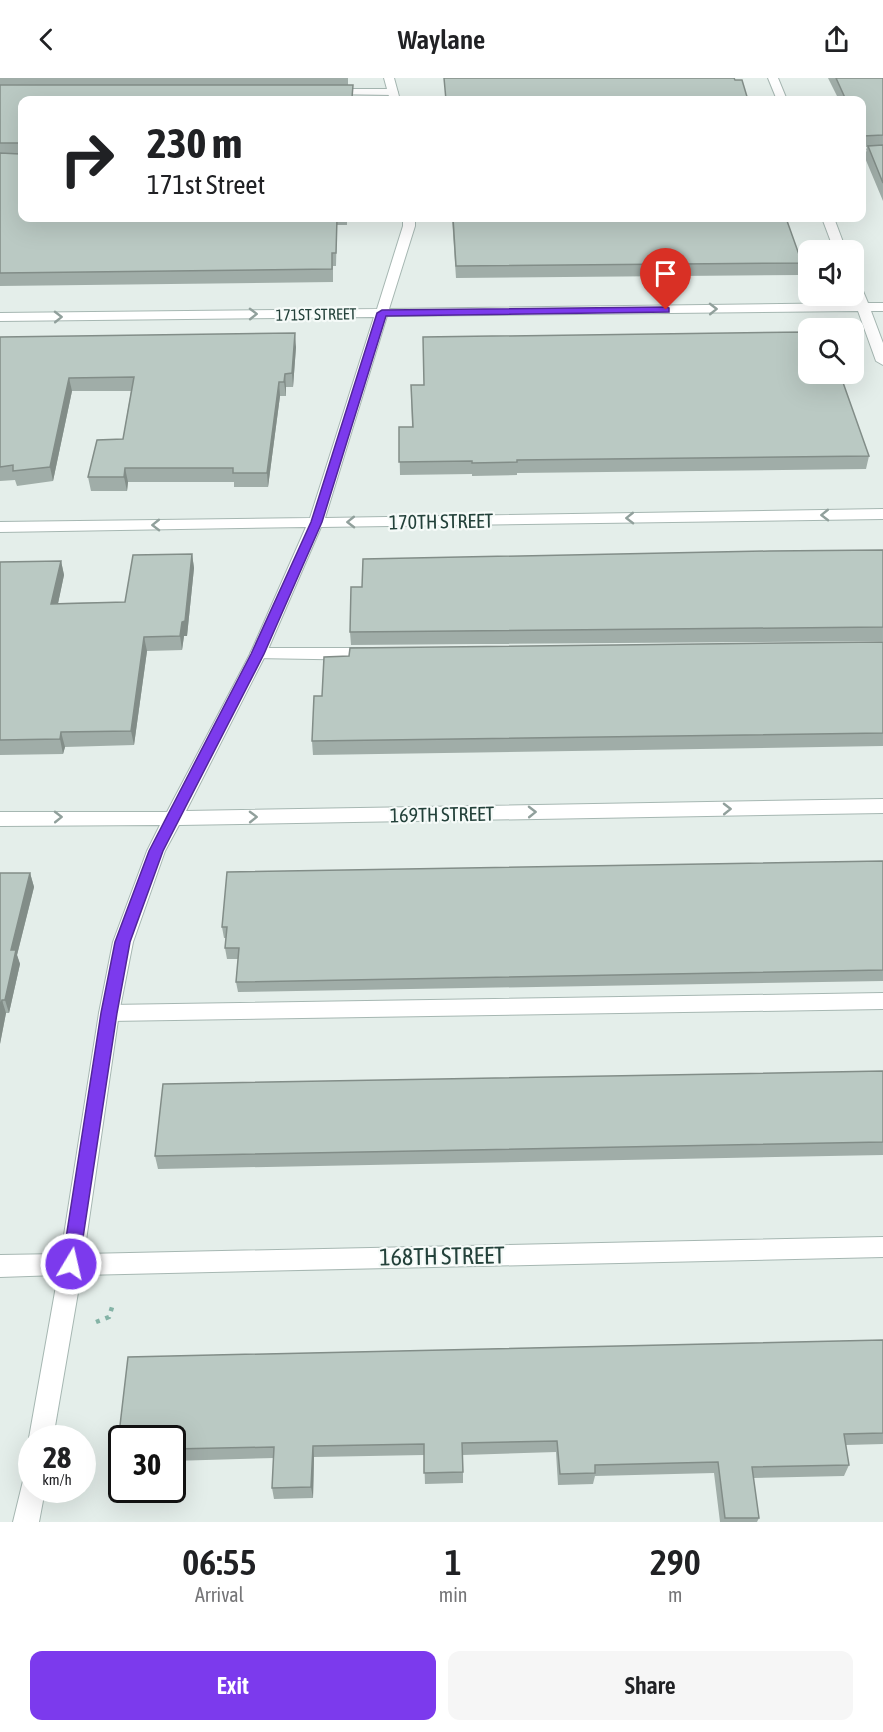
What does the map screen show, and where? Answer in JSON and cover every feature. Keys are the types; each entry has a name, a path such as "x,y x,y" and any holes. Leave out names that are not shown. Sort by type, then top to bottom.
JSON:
{"street":[{"path":"318,92 394,96 389,78"},
{"path":"773,78 780,96"},
{"path":"866,153 883,152"},
{"path":"43,1425 71,1264 109,1013 123,942 156,851 258,654 316,522 409,222"},
{"path":"830,222 836,240"},
{"path":"862,307 883,361"},
{"name":"171ST STREET","path":"0,317 883,307"},
{"name":"170TH STREET","path":"0,527 883,514"},
{"path":"258,654 386,654"},
{"name":"169TH STREET","path":"0,819 883,806"},
{"path":"109,1013 883,1001"},
{"name":"168TH STREET","path":"0,1266 883,1247"},
{"path":"27,1522 30,1503"}],"path":[{"path":"96,1322 109,1317 113,1304"}],"building":[{"path":"444,78 734,78 742,80 747,96 446,96"},
{"path":"836,78 883,78 883,135 866,136 866,96 844,96"},
{"path":"0,85 353,85 352,96 18,96 18,143 0,143"},
{"path":"883,145 883,183 868,146"},
{"path":"0,153 18,154 18,222 337,222 336,253 332,253 332,269 0,273"},
{"path":"453,222 787,222 798,252 798,263 456,266"},
{"path":"798,332 798,384 844,384 869,456 517,460 517,462 472,463 472,461 399,462 399,427 413,427 411,385 424,385 423,337"},
{"path":"295,333 292,373 285,374 284,382 279,382 267,473 233,473 233,468 125,468 124,477 88,477 97,440 123,439 134,377 69,378 50,467 13,471 13,465 0,467 0,337"},
{"path":"883,550 883,627 350,632 351,587 362,587 363,559"},
{"path":"192,554 185,621 182,622 180,636 144,637 131,731 61,732 60,739 0,740 0,562 61,561 51,604 125,602 133,555"},
{"path":"883,642 883,733 312,741 314,696 322,696 324,657 349,656 350,648"},
{"path":"883,861 883,970 236,982 239,948 225,948 227,927 222,927 227,872"},
{"path":"0,873 30,873 11,950 16,950 5,1000 2,1000 0,1008"},
{"path":"883,1071 883,1142 155,1156 163,1084"},
{"path":"883,1340 883,1433 844,1434 849,1465 752,1467 759,1518 725,1518 718,1462 595,1465 595,1473 560,1474 557,1441 462,1443 463,1472 424,1473 424,1444 313,1446 311,1487 272,1488 274,1447 186,1449 186,1425 120,1425 128,1357"}],"route":[{"path":"71,1264 109,1013 123,942 156,851 258,654 316,522 382,313 666,310"}]}
